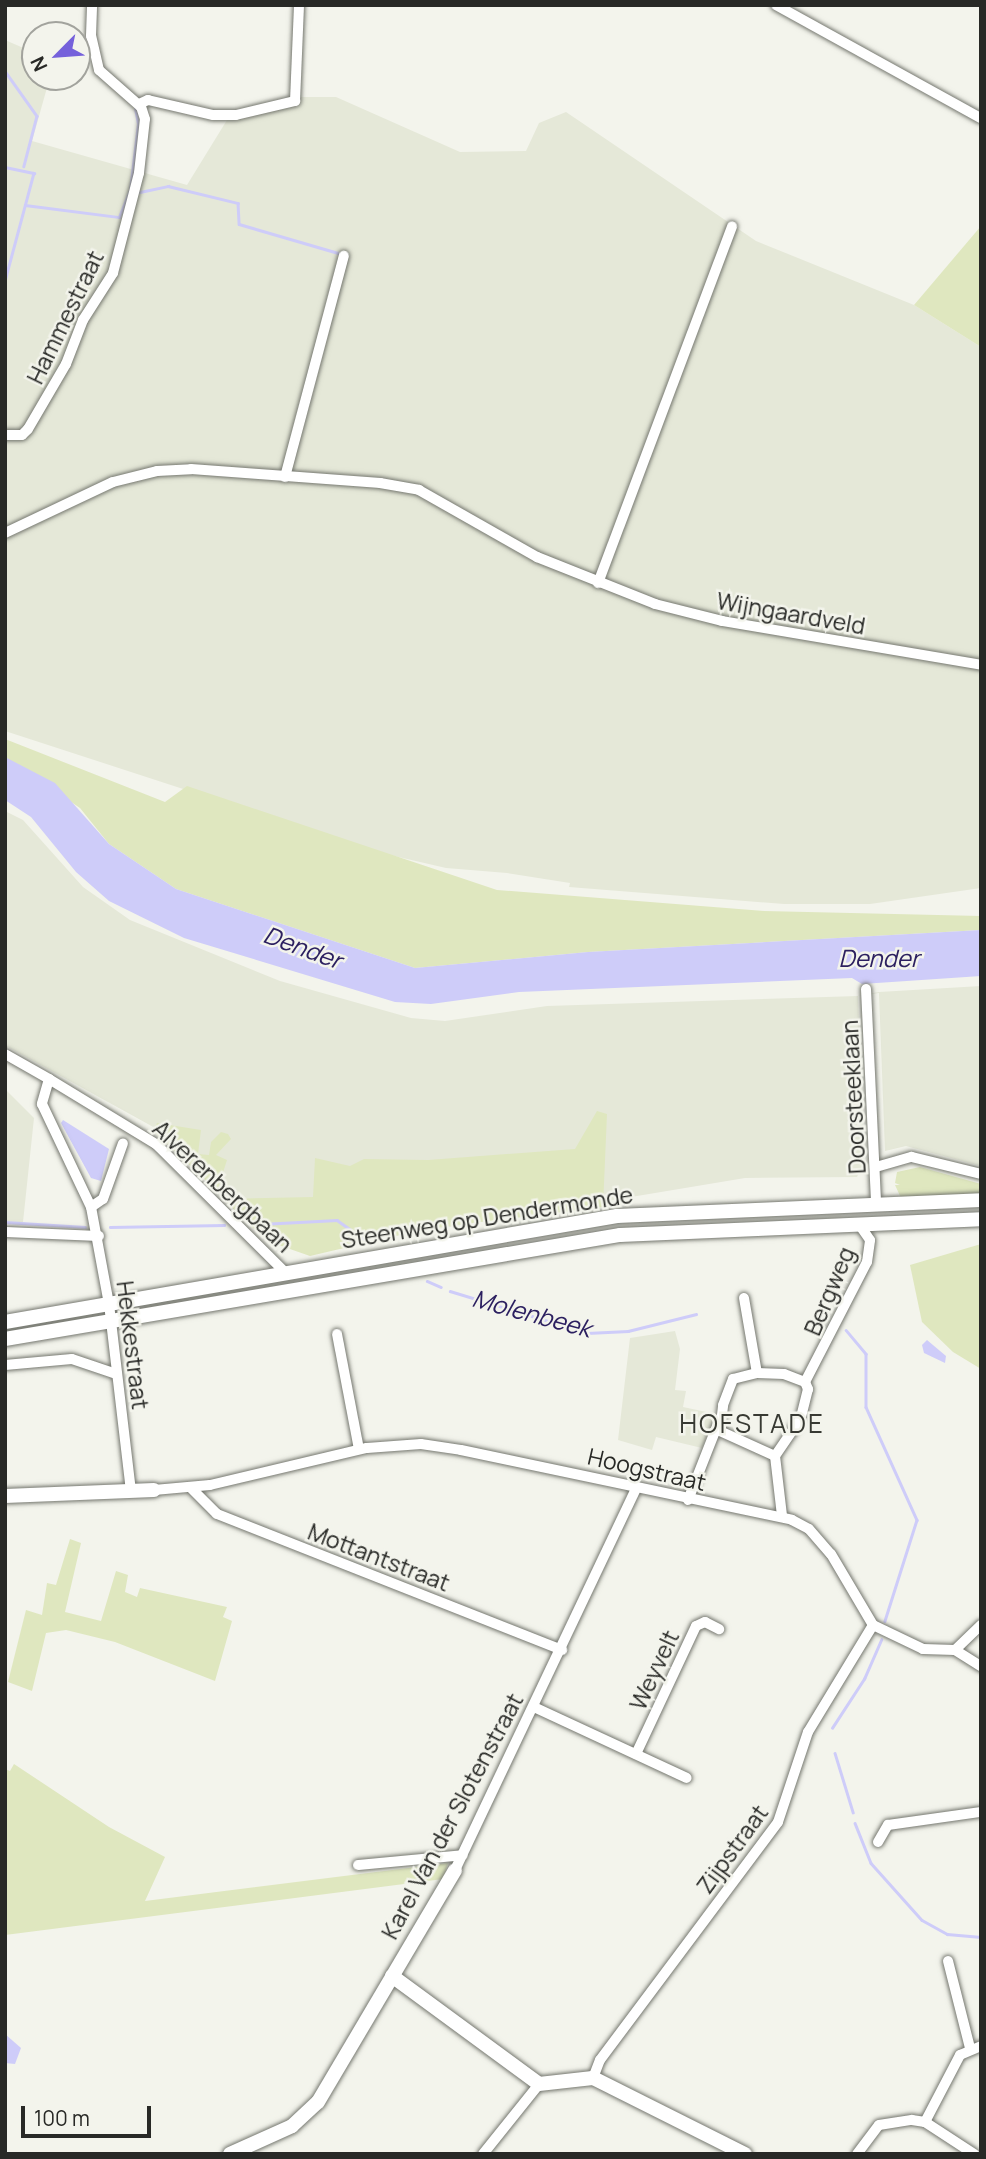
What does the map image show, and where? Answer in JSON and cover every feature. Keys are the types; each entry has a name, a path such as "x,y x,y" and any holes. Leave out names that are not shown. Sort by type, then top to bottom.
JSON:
{"main road":[{"name":"Steenweg op Dendermonde","path":"5,1322 617,1216 981,1200"},
{"path":"852,1223 876,1203 880,1216 900,1222"},
{"name":"Steenweg op Dendermonde","path":"5,1339 620,1235 981,1219"},
{"path":"5,1496 154,1490"},
{"name":"Karel Van der Slotenstraat","path":"230,2154 305,2117 455,1870"},
{"path":"392,1976 538,2084 593,2078 745,2154"}],"street":[{"path":"92,5 91,36 99,70 139,104 148,100 213,115 236,115 295,101 299,5"},
{"path":"776,5 981,118"},
{"name":"Hammestraat","path":"5,435 22,435 29,429 66,364 83,320 113,273 142,155 145,119 139,104"},
{"path":"598,583 732,226"},
{"path":"285,477 344,256"},
{"name":"Wijngaardveld","path":"5,533 104,486 158,471 285,477 419,490 478,527 598,583 722,621 981,665"},
{"name":"Doorsteeklaan","path":"866,989 876,1203"},
{"path":"5,1054 49,1079"},
{"name":"Alverenbergbaan","path":"49,1079 132,1128 175,1163 286,1273"},
{"name":"Hekkestraat","path":"49,1079 41,1104 91,1207 99,1236 131,1490"},
{"path":"91,1207 103,1199 123,1143"},
{"path":"876,1167 912,1157 981,1174"},
{"name":"Bergweg","path":"809,1378 867,1262 870,1240 852,1223"},
{"path":"5,1232 99,1236"},
{"path":"744,1298 757,1373"},
{"path":"337,1334 359,1449"},
{"path":"5,1365 72,1359 116,1374"},
{"path":"688,1500 719,1424 728,1385 757,1373 794,1375 809,1378 805,1410 775,1456 782,1516"},
{"path":"719,1424 729,1438 775,1456"},
{"name":"Hoogstraat","path":"154,1490 190,1487 359,1449 421,1444 461,1450 688,1500 782,1516 820,1540 873,1625"},
{"name":"Mottantstraat","path":"190,1487 217,1514 562,1650"},
{"name":"Karel Van der Slotenstraat","path":"455,1870 536,1708 638,1487"},
{"name":"Weyvelt","path":"636,1754 696,1626 705,1622 719,1629"},
{"path":"873,1625 930,1651 955,1650 981,1666"},
{"name":"Zijpstraat","path":"593,2078 600,2060 782,1816 808,1732 873,1625"},
{"path":"955,1650 981,1625"},
{"path":"536,1708 687,1777"},
{"path":"878,1842 888,1825 981,1812"},
{"path":"358,1865 463,1855"},
{"path":"925,2122 953,2066 975,2047 947,1961"},
{"path":"483,2154 538,2084"},
{"path":"857,2154 879,2125 925,2122 974,2154"}],"shaded area":[{"path":"5,40 21,47 21,91 46,91 32,141 187,185 227,120 293,97 336,97 460,152 526,151 539,123 566,112 756,241 914,305 981,347 981,888 870,904 784,904 569,887 570,883 507,873 446,868 377,852 5,731"},
{"path":"5,811 23,820 83,887 130,920 280,981 411,1018 445,1021 547,1006 858,996 864,1162 857,1177 745,1178 300,1252 273,1241 157,1129 8,1047 5,1051"},
{"path":"981,986 981,1166 906,1146 885,1151 879,993 858,996 879,992"},
{"path":"5,1089 34,1118 23,1222 5,1222"},
{"path":"675,1331 680,1349 675,1390 686,1391 683,1407 716,1414 702,1448 656,1437 652,1450 618,1440 630,1338"}],"green space":[{"path":"981,226 981,347 914,305"},
{"path":"5,739 165,802 187,786 497,890 764,911 981,916 981,930 588,952 415,968 176,889 109,844 80,808 5,757"},
{"path":"597,1111 607,1114 603,1207 425,1229 310,1256 267,1241 223,1199 313,1197 315,1158 350,1166 364,1159 428,1160 575,1149"},
{"path":"157,1123 201,1130 198,1154 209,1155 211,1142 221,1132 228,1134 231,1139 216,1155 227,1160 217,1191 153,1131"},
{"path":"920,1167 981,1184 981,1196 901,1198 895,1185 900,1185 895,1183 897,1172"},
{"path":"981,1244 981,1369 953,1352 922,1322 910,1265"},
{"path":"70,1539 81,1543 65,1612 101,1621 116,1571 128,1575 125,1592 137,1597 140,1588 227,1607 223,1617 232,1621 215,1681 115,1642 66,1630 46,1633 32,1691 8,1682 26,1610 42,1615 47,1583 56,1585"},
{"path":"14,1764 109,1827 165,1857 145,1901 448,1863 443,1879 5,1935 5,1769 10,1771"}],"water":[{"name":"Dender","path":"5,757 55,783 109,844 176,889 415,968 588,952 981,930 981,976 862,984 852,978 519,992 431,1004 395,1002 184,938 109,901 76,872 31,817 5,800"},
{"path":"63,1120 109,1149 101,1181 91,1178 61,1123"},
{"path":"927,1340 946,1356 945,1363 924,1353 922,1345"},
{"path":"5,2034 21,2048 15,2064 5,2063"}],"waterway":[{"path":"5,71 37,116 24,166"},
{"path":"25,205 119,217 130,190 138,124 135,109"},
{"path":"5,167 34,173 5,281"},
{"path":"140,192 168,186 238,203 239,224 338,253"},
{"path":"261,1224 337,1220 371,1244"},
{"path":"5,1222 85,1227"},
{"path":"110,1227 224,1225"},
{"name":"Molenbeek","path":"427,1281 441,1287"},
{"name":"Molenbeek","path":"450,1291 587,1333 628,1331 696,1314"},
{"path":"846,1330 866,1354 866,1407 917,1520 885,1621"},
{"path":"832,1728 864,1679 881,1640"},
{"path":"835,1753 853,1812"},
{"path":"855,1823 871,1863 922,1920 947,1934 981,1937"}],"district":[{"name":"HOFSTADE","path":"752,1424"}]}
